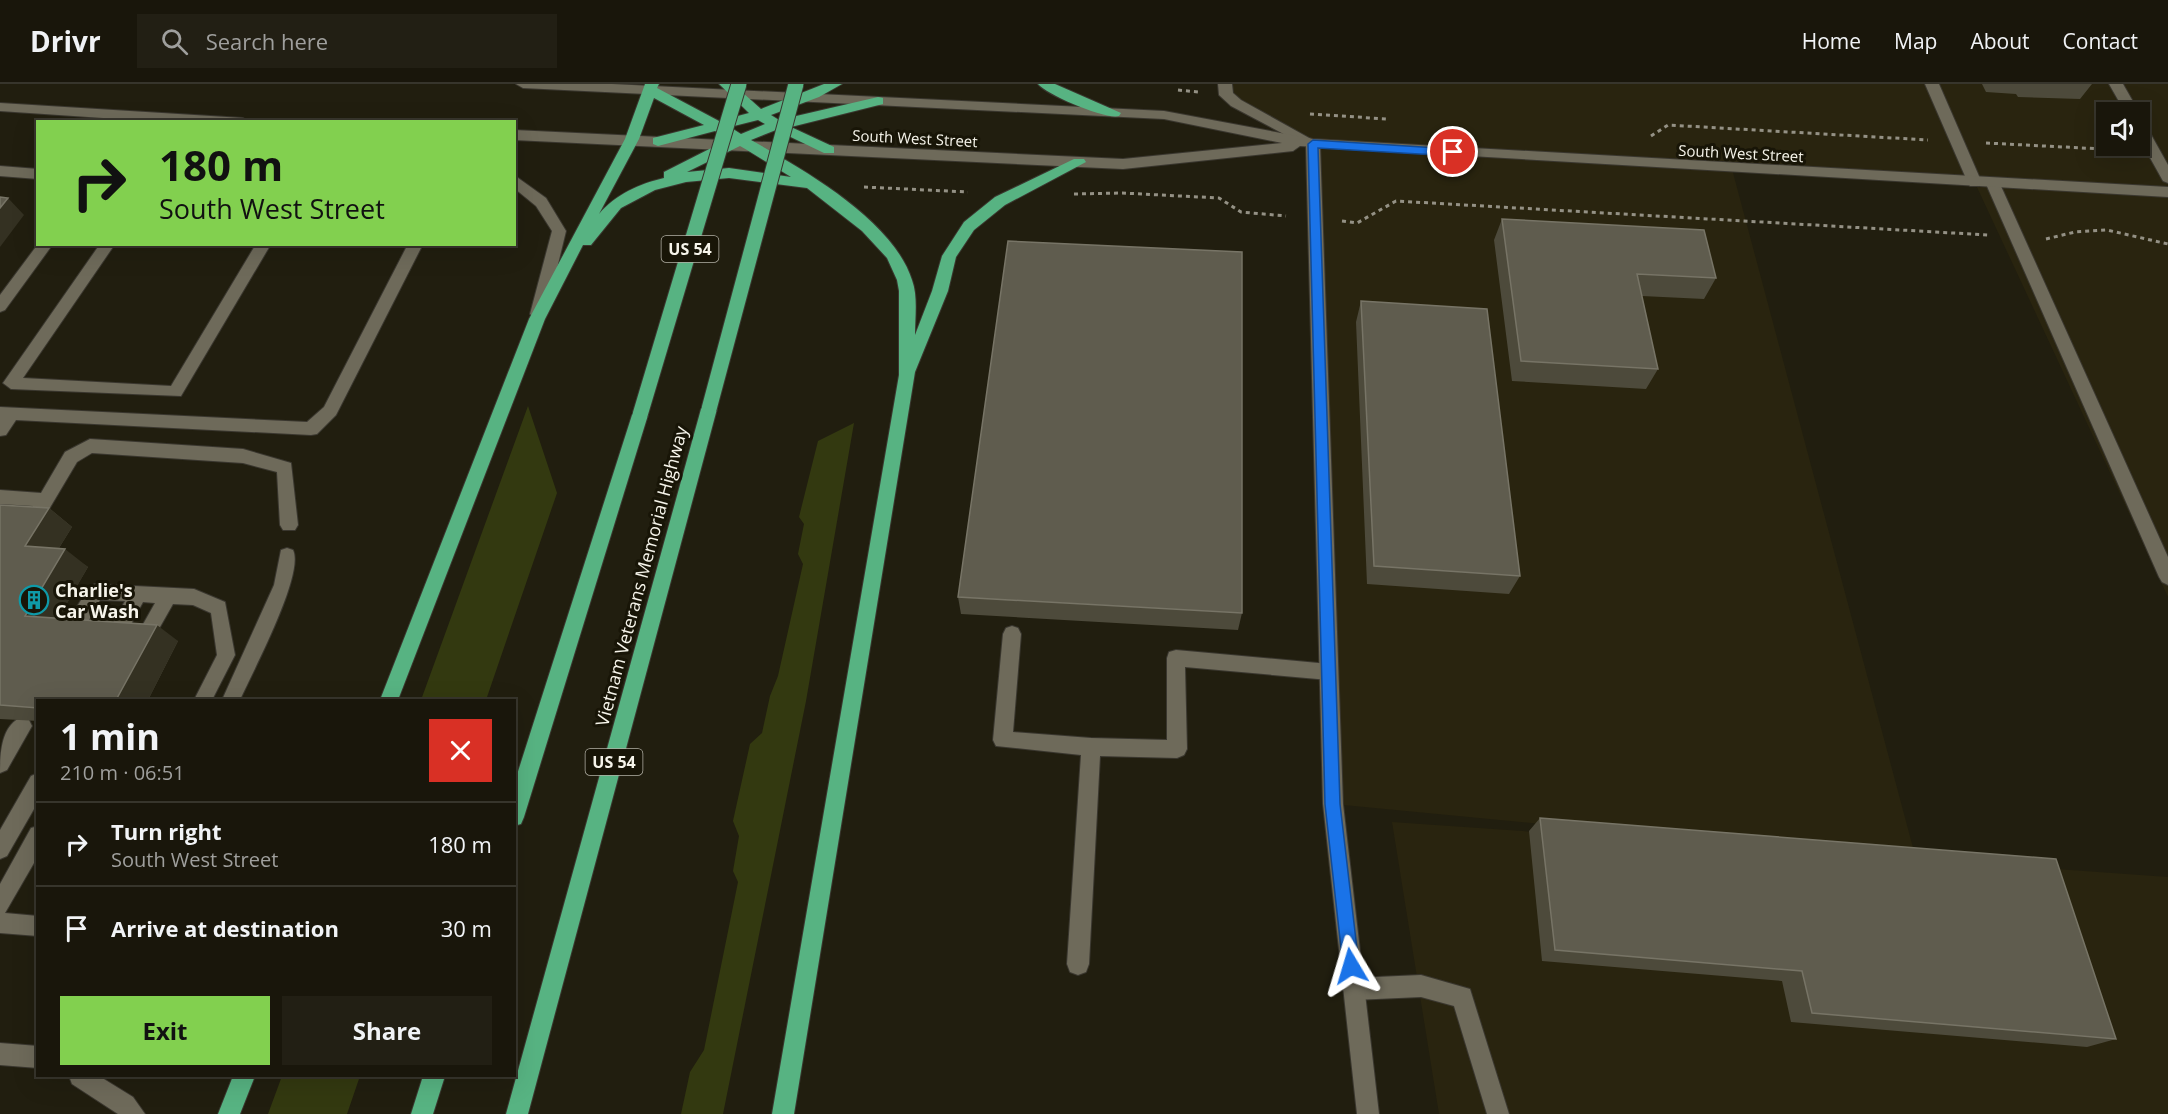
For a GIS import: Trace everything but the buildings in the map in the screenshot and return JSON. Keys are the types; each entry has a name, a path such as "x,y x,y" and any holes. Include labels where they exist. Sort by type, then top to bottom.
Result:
{"highway":[{"name":"Vietnam Veterans Memorial Highway","path":"517,1114 710,410 796,84"},
{"path":"658,141 759,116 806,100 836,84"},
{"path":"1045,84 1063,94 1114,113"},
{"path":"389,699 537,318 632,139 651,87 718,126 739,143 851,211 868,227 893,257 904,279 907,375 783,1114"},
{"path":"733,88 759,116 829,150"},
{"name":"US 54","path":"516,811 640,415 733,88"},
{"path":"562,270 616,204 776,125 878,101"},
{"path":"907,375 940,291 949,256 969,226 1000,201 1079,162"},
{"path":"650,186 686,177 729,172 809,184"},
{"path":"522,1114 558,966"},
{"path":"229,1114 244,1077"},
{"path":"422,1114 434,1077"}],"main road":[{"name":"South West Street","path":"523,84 733,88 806,100 878,101 1164,115 1313,144 1975,183 2168,192"},
{"path":"1932,84 1975,183"},
{"path":"2116,84 2126,102"},
{"path":"1226,90 1313,144 1333,804 1368,1114"},
{"path":"0,107 192,120"},
{"name":"South West Street","path":"516,135 739,143 829,150 1123,164 1313,144"},
{"path":"2150,145 2168,178"},
{"path":"0,171 36,174"},
{"path":"516,182 541,202 559,231 537,318"},
{"path":"1994,184 2168,577"},
{"path":"0,306 45,246"},
{"path":"5,382 107,246"},
{"path":"5,382 175,392 263,246"},
{"path":"0,430 6,414 311,429 330,411 415,246"},
{"path":"36,516 71,457 90,446 243,456 285,468 289,525"},
{"path":"0,497 46,500"},
{"path":"231,699 283,585 287,555"},
{"path":"73,629 95,592 194,597 219,608 226,656 204,699"},
{"path":"118,631 138,594"},
{"path":"146,635 168,596"},
{"path":"1012,634 1004,740 1091,747 1177,749 1176,658 1329,672"},
{"path":"0,764 22,726"},
{"path":"1078,964 1091,747"},
{"path":"0,849 36,786"},
{"path":"0,905 36,839"},
{"path":"0,923 36,926"},
{"path":"1354,989 1421,986 1462,997 1498,1114"},
{"path":"0,1054 36,1057"},
{"path":"82,1077 125,1105 134,1114"}],"path":[{"path":"1176,90 1226,90"},
{"path":"1301,110 1310,114 1392,120"},
{"path":"1647,138 1668,125 2154,152"},
{"path":"860,187 970,192 991,208"},
{"path":"1071,194 1122,193 1219,198 1241,212 1357,223 1396,201 2045,239 2070,231 2124,232 2152,243 2168,244"}],"shaded area":[{"path":"1232,84 2168,84 2168,597 1975,183 1732,169 1916,859 2168,877 2168,1114 1439,1114 1392,822 1878,856 1333,804 1313,144 1236,103"}],"green space":[{"path":"528,406 557,493 486,699 421,699"},
{"path":"854,423 806,701 723,1114 681,1114 690,1072 704,1050 738,882 733,871 739,836 733,821 750,744 762,733 770,696 778,676 803,564 798,554 804,524 799,517 818,441"},
{"path":"282,1077 360,1077 347,1114 268,1114"}],"place":[{"name":"Charlie's Car Wash","path":"34,600"}],"route":[{"path":"1351,966 1333,804 1313,144 1453,152"}]}
